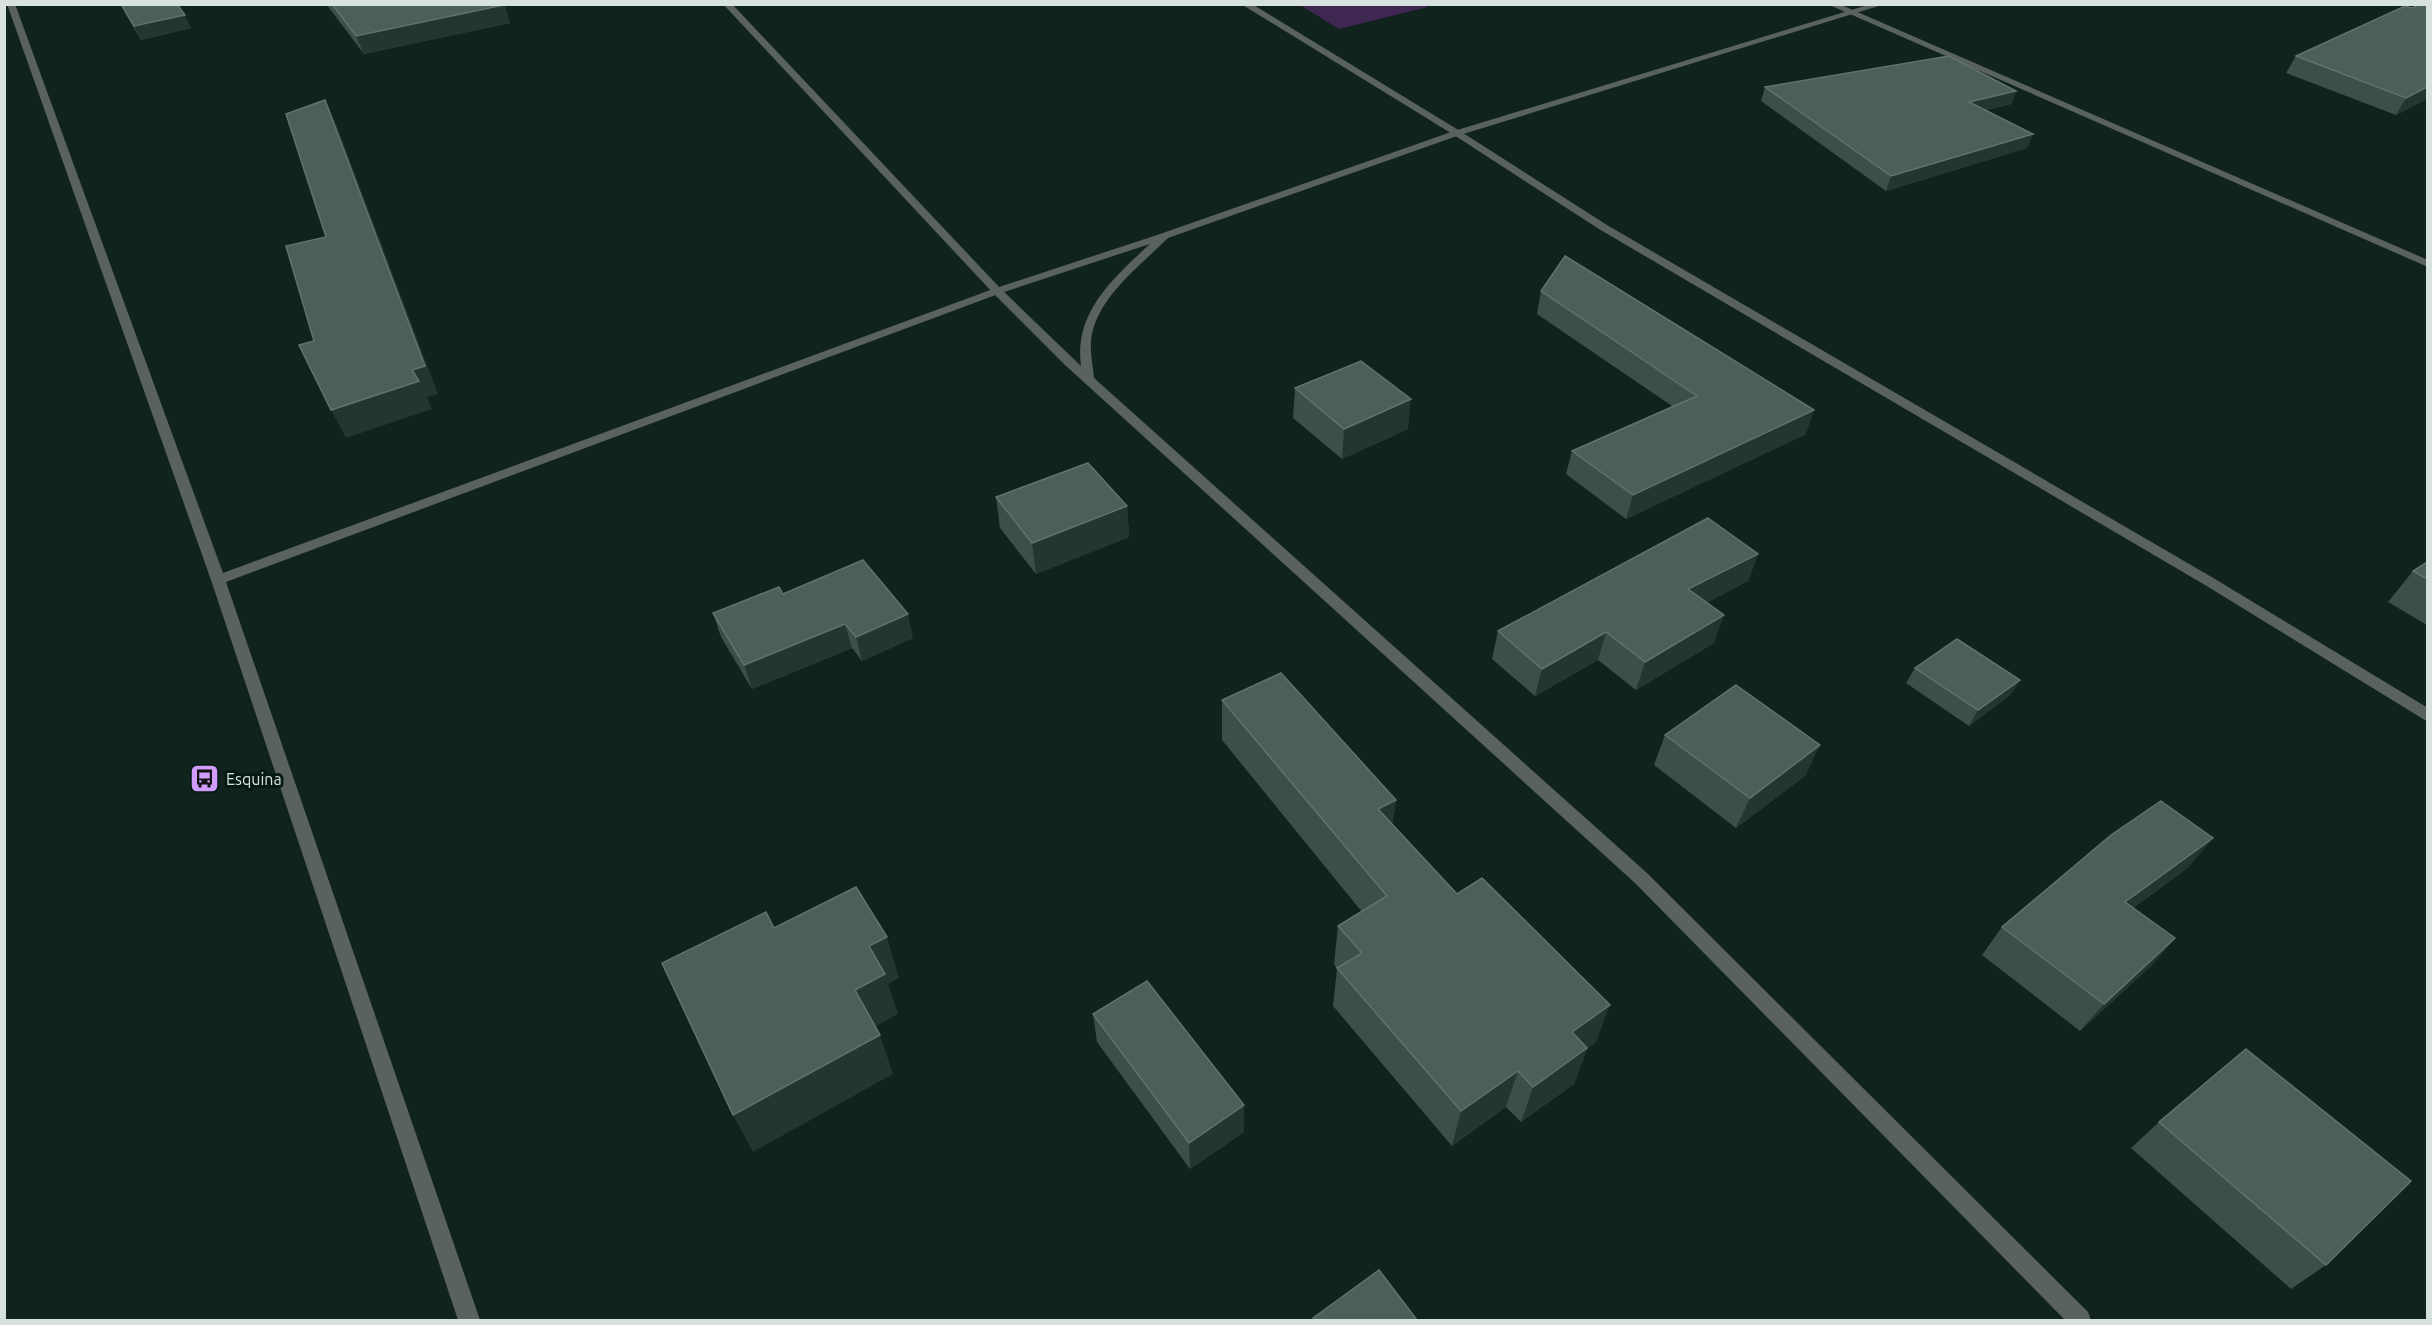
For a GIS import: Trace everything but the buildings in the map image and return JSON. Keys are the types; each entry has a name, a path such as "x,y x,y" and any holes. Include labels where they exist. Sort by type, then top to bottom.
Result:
{"street":[{"path":"11,4 218,580 469,1320"},
{"path":"727,4 997,291 1088,378 1641,878 2080,1320"},
{"path":"1245,4 1456,133 1603,227 2210,582 2427,716"},
{"path":"1831,4 2427,264"},
{"path":"218,580 997,291 1164,236 1456,133 1881,4"},
{"path":"1088,378 1085,339 1093,315 1115,286 1164,236"}],"shaded area":[{"path":"1300,5 1423,5 1428,7 1339,29"}],"place":[{"name":"Esquina","path":"205,779"}]}
